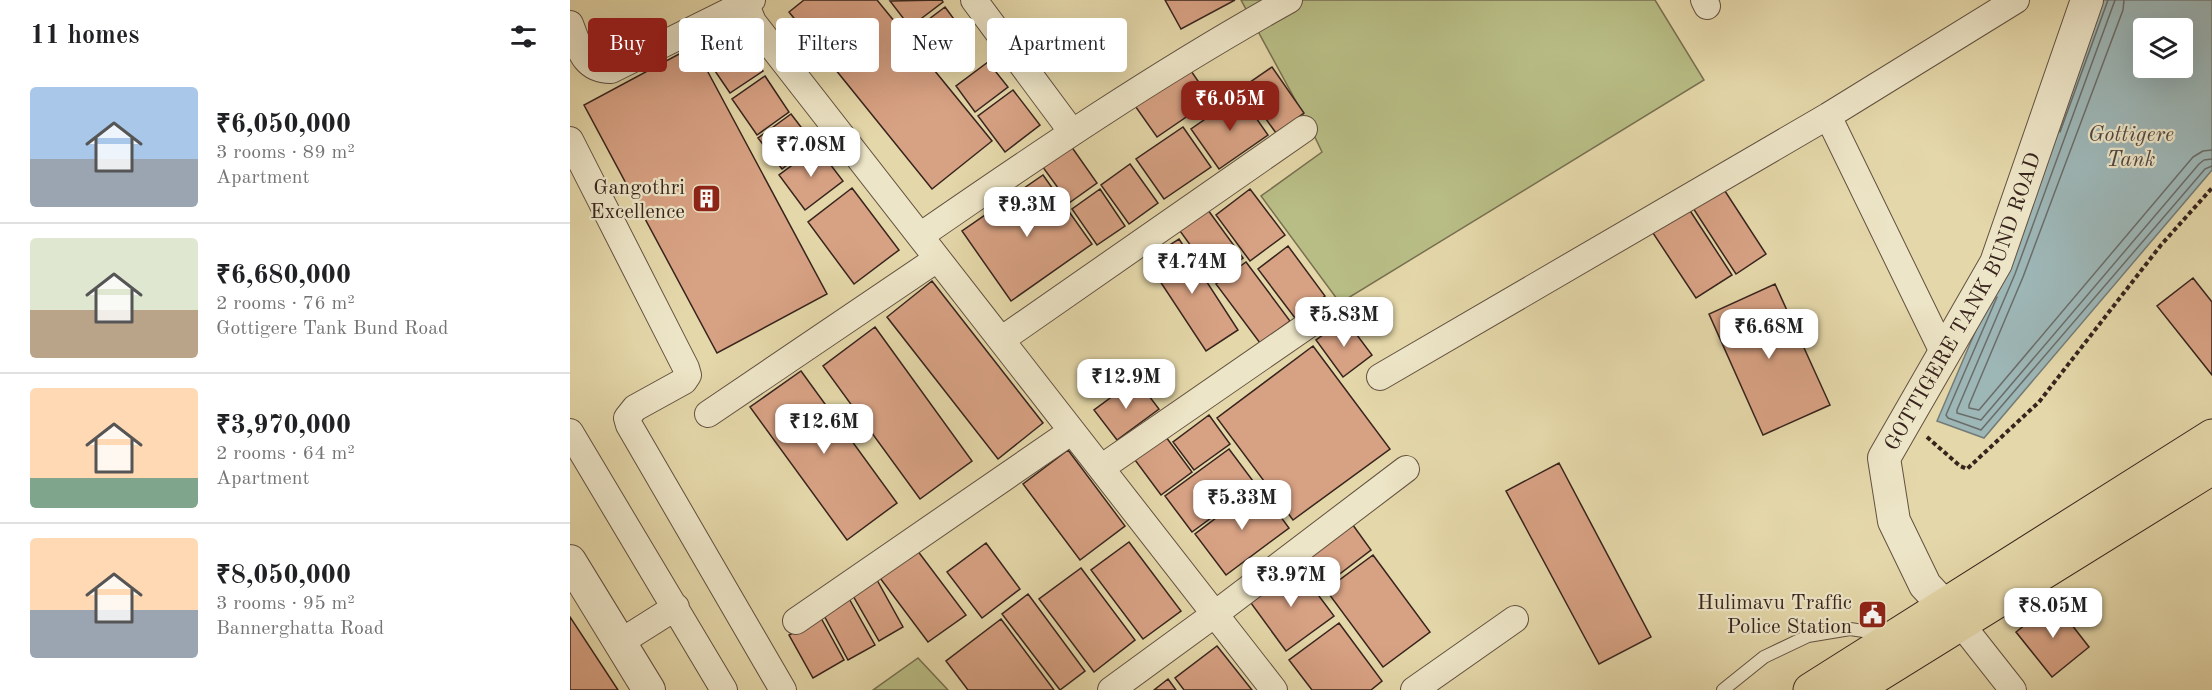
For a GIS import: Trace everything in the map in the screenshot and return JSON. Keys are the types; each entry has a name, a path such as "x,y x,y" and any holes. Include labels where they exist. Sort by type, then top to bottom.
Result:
{"main road":[{"path":"1854,690 1952,615 2212,436"},
{"path":"1810,690 1895,636 1952,615 2212,468"}],"street":[{"path":"974,0 1072,132"},
{"path":"920,236 1072,132 1215,41 1289,0"},
{"path":"1380,377 1828,116 2016,0"},
{"name":"GOTTIGERE TANK BUND ROAD","path":"1952,615 1925,585 1894,521 1884,458 1996,263 2087,0"},
{"path":"570,24 587,61 593,67 611,70 747,1 753,22 1274,690"},
{"path":"1828,116 1944,354"},
{"path":"1001,340 1304,129"},
{"path":"570,140 687,368 688,375 684,381 635,408 627,418 629,425 783,690"},
{"path":"708,414 937,259"},
{"path":"1101,468 1321,316"},
{"path":"796,621 1072,431"},
{"path":"570,432 724,690"},
{"path":"1111,690 1406,469"},
{"path":"570,561 649,690"},
{"path":"619,643 676,607"},
{"path":"1952,615 2013,690"},
{"path":"1414,690 1515,619"}],"lane":[{"path":"1723,690 1764,657 1808,636 1850,629 1895,636"}],"path":[{"path":"1906,418 1960,466 1967,469 2039,402 2162,245 2212,188"}],"green space":[{"path":"1241,0 1655,0 1704,80 1340,303 1261,196 1322,152"},
{"path":"918,658 948,690 873,690"}],"water":[{"name":"Gottigere Tank","path":"2103,0 2212,0 2212,170 1984,438 1937,421 2002,269"}],"building":[{"path":"804,0 877,0 892,18 891,72 936,72 992,141 932,189 837,72 879,72 879,18 794,18 789,12"},
{"path":"942,0 943,2 922,18 903,18 890,1"},
{"path":"1165,0 1235,0 1181,29"},
{"path":"945,7 953,18 930,18"},
{"name":"Gangothri Excellence","path":"679,54 679,72 708,72 827,294 717,353 584,105 646,72 667,72 667,60"},
{"path":"987,63 987,72 996,72 1008,87 975,112 956,86"},
{"path":"1187,65 1211,100 1157,137 1133,103"},
{"path":"1272,67 1304,113 1276,133 1243,87"},
{"path":"716,72 762,72 730,93"},
{"path":"765,76 789,112 757,135 732,99"},
{"path":"1013,90 1040,125 1005,152 978,116"},
{"path":"1240,95 1268,135 1219,169 1191,129"},
{"path":"791,114 814,144 782,169 758,138"},
{"path":"1183,127 1211,167 1164,199 1136,159"},
{"path":"1071,146 1097,183 1069,203 1042,166"},
{"path":"817,147 843,181 805,210 779,175"},
{"path":"1130,164 1158,203 1129,224 1101,185"},
{"path":"1043,175 1092,244 1011,301 962,231"},
{"path":"852,188 899,250 854,284 808,222"},
{"path":"1723,188 1766,254 1736,274 1693,208"},
{"path":"1100,189 1125,226 1097,245 1072,209"},
{"path":"1250,189 1285,235 1250,261 1216,215"},
{"path":"1687,206 1732,275 1696,298 1651,230"},
{"path":"1208,210 1243,258 1215,279 1180,231"},
{"path":"1179,239 1238,330 1206,351 1146,260"},
{"path":"1288,246 1325,296 1295,318 1258,269"},
{"path":"1246,262 1290,321 1260,343 1216,284"},
{"path":"2193,278 2212,302 2212,375 2157,306"},
{"path":"932,281 1043,423 998,459 887,317"},
{"path":"1775,284 1830,405 1763,435 1709,314"},
{"path":"1345,319 1372,355 1343,377 1316,340"},
{"path":"875,327 972,461 920,499 823,366"},
{"path":"1313,346 1390,449 1293,520 1217,418"},
{"path":"801,371 897,503 847,540 750,407"},
{"path":"1136,379 1159,409 1117,440 1094,410"},
{"path":"1209,415 1230,444 1194,470 1173,442"},
{"path":"1166,437 1192,472 1161,495 1135,460"},
{"path":"1229,449 1256,485 1192,532 1165,496"},
{"path":"1068,450 1125,526 1080,560 1023,484"},
{"path":"1559,463 1651,637 1599,664 1506,491"},
{"path":"1258,486 1289,528 1226,575 1195,534"},
{"path":"1350,521 1371,550 1320,589 1298,560"},
{"path":"1129,542 1181,611 1143,639 1091,570"},
{"path":"986,543 1020,589 982,618 947,572"},
{"path":"917,550 966,615 928,642 880,578"},
{"path":"1373,555 1430,632 1383,667 1326,590"},
{"path":"1295,564 1334,616 1286,651 1248,599"},
{"path":"1081,568 1135,640 1094,672 1039,599"},
{"path":"877,580 903,627 879,641 852,594"},
{"path":"1028,594 1085,671 1060,690 1002,614"},
{"path":"847,595 875,645 848,660 821,610"},
{"path":"2054,602 2089,647 2052,677 2016,632"},
{"path":"570,617 618,690 570,690"},
{"path":"821,618 844,660 813,678 789,635"},
{"path":"1001,619 1054,690 968,690 946,661"},
{"path":"1339,623 1382,681 1371,690 1312,690 1289,660"},
{"path":"1217,646 1252,690 1184,690 1175,678"},
{"path":"1168,679 1176,690 1154,690"}],"place":[{"name":"Gangothri Excellence","path":"706,199"},
{"name":"Hulimavu Traffic Police Station","path":"1873,614"}]}
